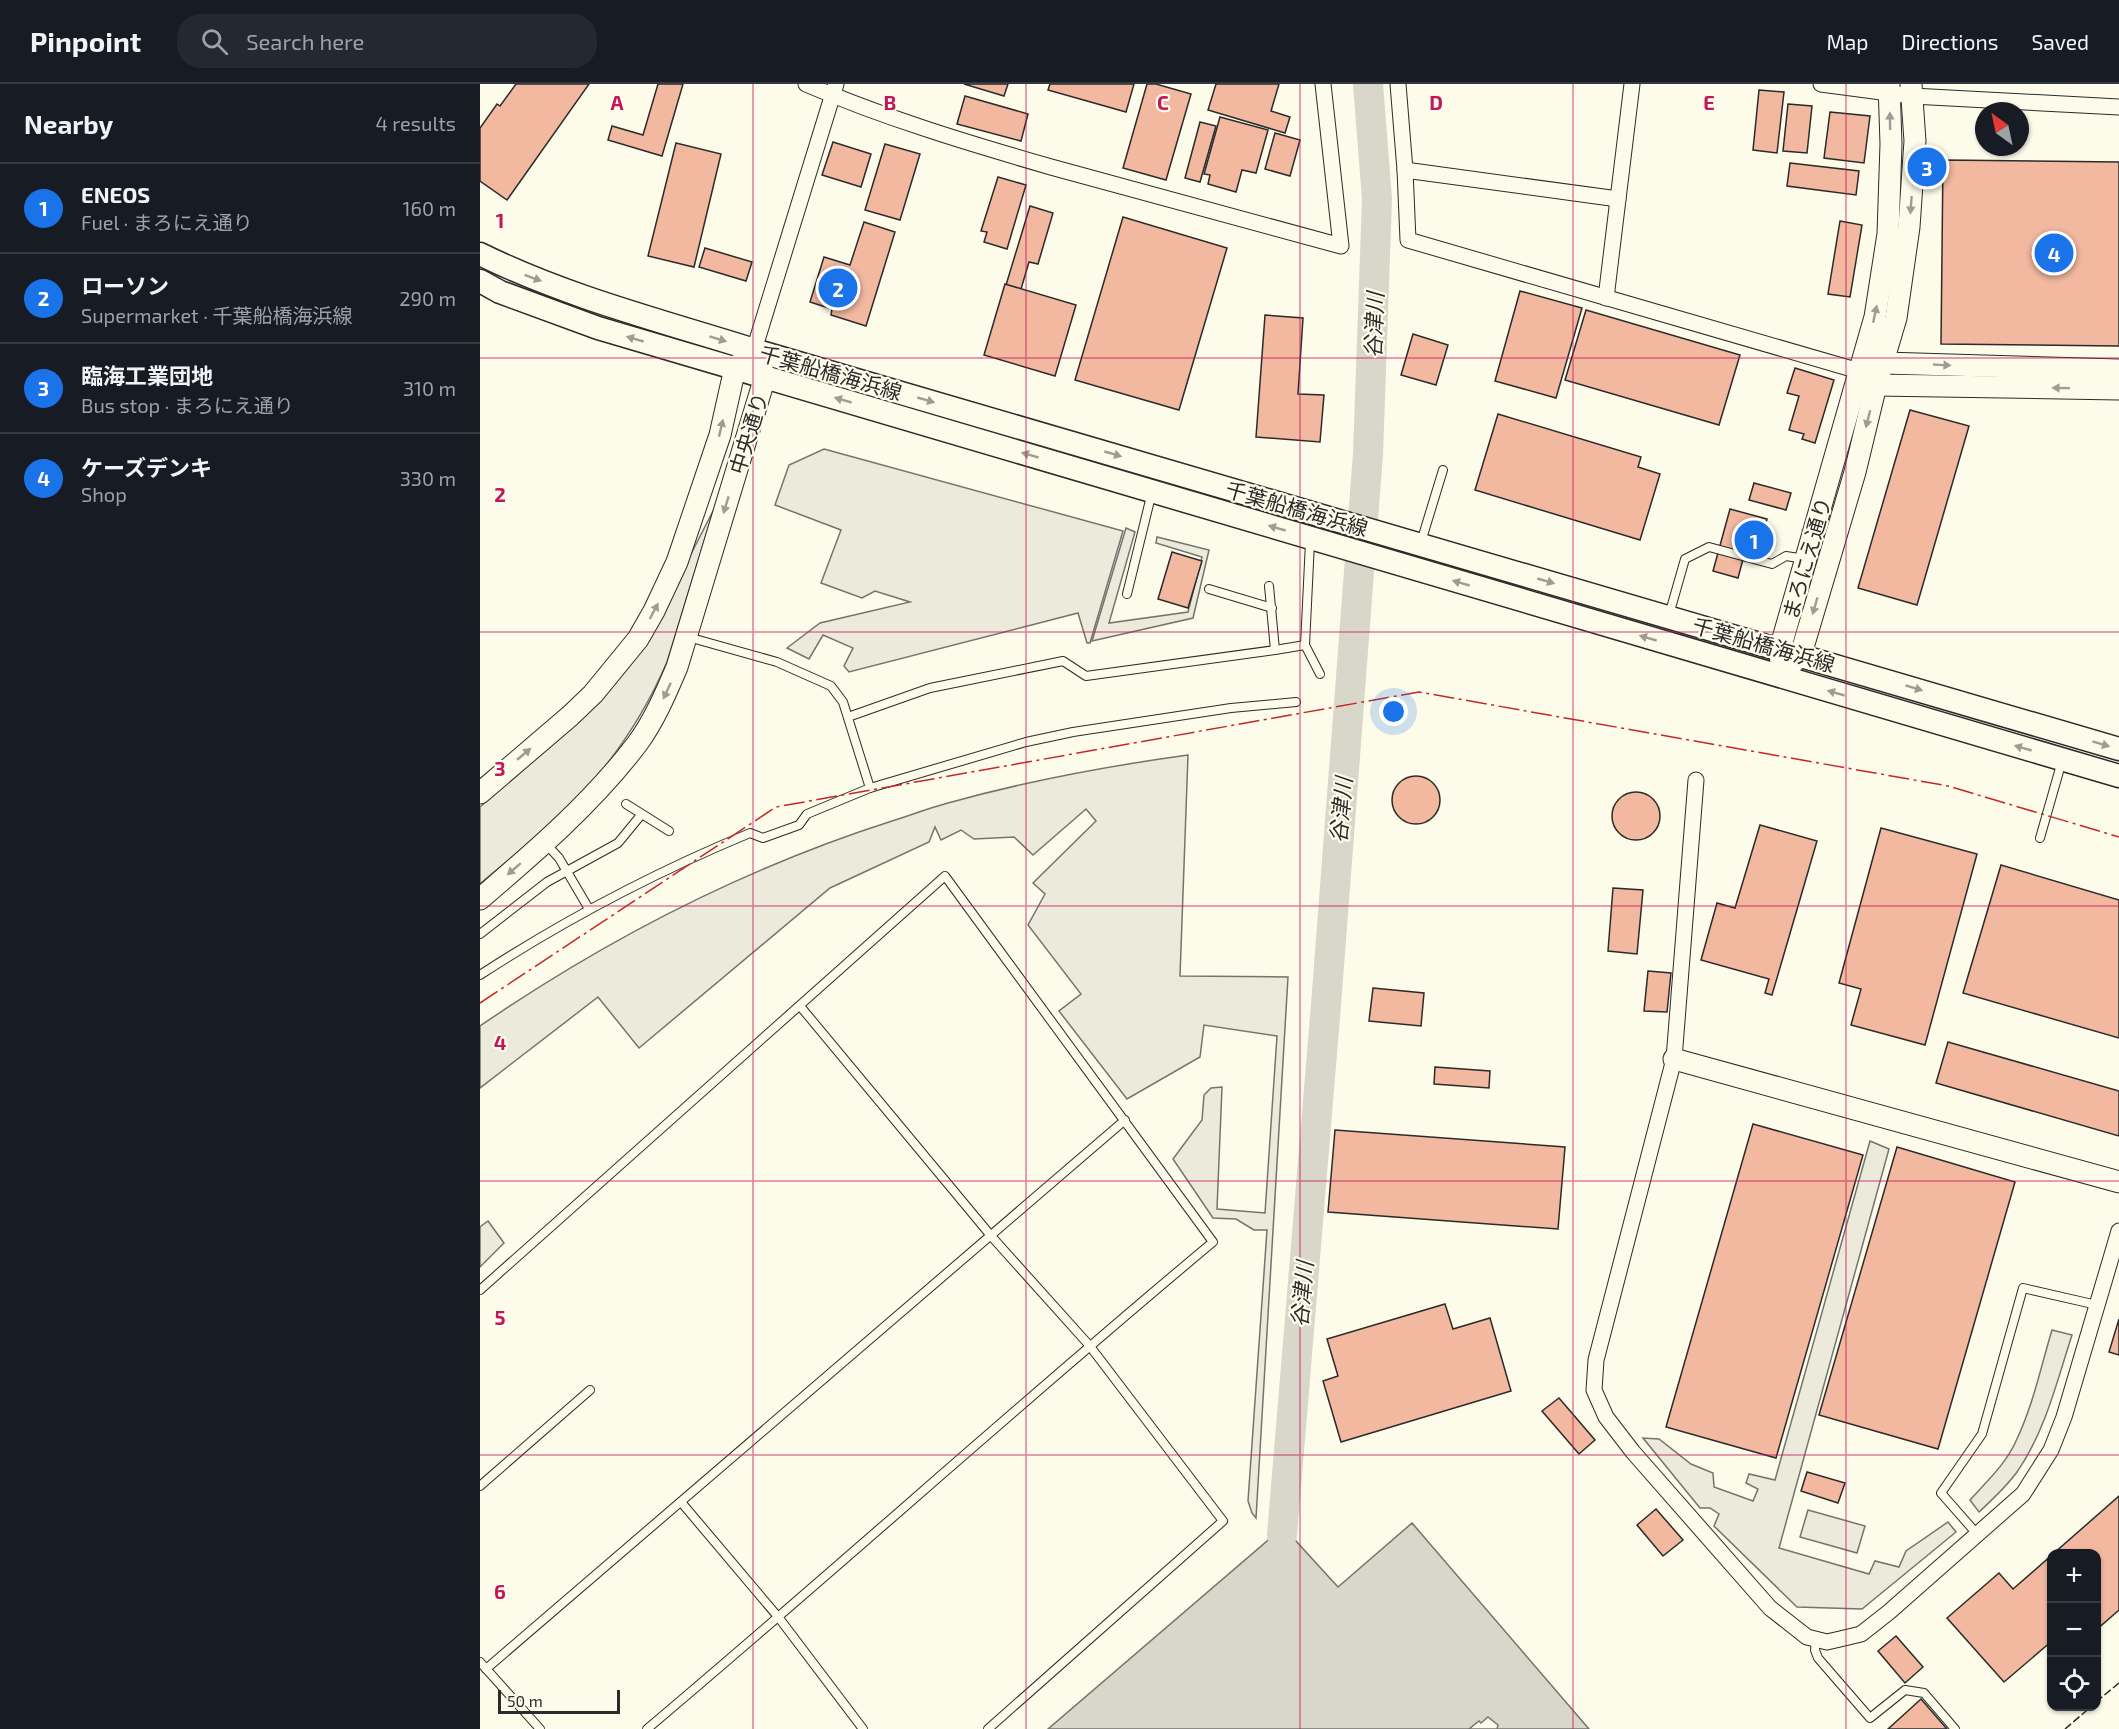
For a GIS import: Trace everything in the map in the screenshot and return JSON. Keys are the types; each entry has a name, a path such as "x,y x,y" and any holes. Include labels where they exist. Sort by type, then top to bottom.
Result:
{"main road":[{"name":"千葉船橋海浜線","path":"480,254 514,270 606,304 754,350 2119,749"},
{"name":"千葉船橋海浜線","path":"480,281 500,292 598,328 2119,776"}],"street":[{"path":"806,84 834,90 972,144 1163,199 1341,246 1323,84"},
{"path":"1398,84 1408,240 1859,371 1876,385 2119,389"},
{"path":"1606,298 1632,84"},
{"path":"1821,84 2119,107"},
{"name":"まろにえ通り","path":"1790,652 1806,560 1875,316 1888,234 1890,89"},
{"path":"754,350 834,90"},
{"name":"まろにえ通り","path":"1781,676 1855,472 1876,385 1896,318 1909,226 1915,141 1911,90"},
{"path":"1405,170 1618,199"},
{"name":"中央通り","path":"480,793 585,701 638,639 677,562 720,435 735,368 754,350 765,377 686,636 666,693 638,742 601,788 545,842 480,899"},
{"path":"1859,371 1884,363 2119,370"},
{"path":"1696,780 1674,1059 1596,1360 1594,1390 1606,1417 1633,1452 1770,1608 1807,1637 1816,1640 1827,1642 1860,1634 1889,1612 2023,1494 2051,1450 2064,1417 2119,1232"},
{"path":"1674,1059 2119,1182"}],"lane":[{"path":"1420,544 1443,470"},
{"path":"1128,594 1153,491"},
{"path":"1310,537 1305,645 1320,674"},
{"path":"1669,616 1685,559 1709,547 1772,564 1786,556 1806,560"},
{"path":"1269,586 1275,650"},
{"path":"1209,589 1272,608"},
{"path":"686,636 777,662 831,686 843,702 870,788"},
{"path":"848,717 930,688 1063,661 1086,676 1305,645"},
{"path":"480,974 589,909 692,857 750,833 763,838 799,825 807,814 870,788 1026,742 1073,732 1232,708 1296,702"},
{"path":"2040,838 2063,760"},
{"path":"626,804 669,831"},
{"path":"480,934 547,882 618,843 642,815"},
{"path":"545,842 559,858 589,909"},
{"path":"480,1290 945,876 1213,1242 1089,1345 779,1618 647,1729"},
{"path":"800,1006 992,1237 1089,1345 1223,1521 988,1729"},
{"path":"486,1669 992,1237 1125,1120"},
{"path":"1977,1534 1941,1493 1982,1434 2023,1288 2097,1305"},
{"path":"480,1486 590,1390"},
{"path":"681,1502 779,1618 863,1729"},
{"path":"1816,1640 1815,1650 1818,1658 1870,1718 1905,1690 1924,1693 1955,1729"},
{"path":"480,1662 540,1729"}],"shaded area":[{"path":"824,449 1123,531 1090,643 1087,643 1078,613 849,672 844,666 853,648 823,635 809,659 787,648 820,623 910,602 875,591 862,598 821,583 841,530 775,505 789,465"},
{"path":"714,509 667,662 626,738 583,793 480,884 480,807 601,701 627,669 645,644"},
{"path":"1126,528 1135,532 1109,623 1188,612 1202,557 1156,543 1157,537 1209,550 1193,618 1092,641"},
{"path":"1188,755 1180,976 1288,977 1256,1518 1248,1501 1267,1230 1254,1230 1236,1219 1213,1218 1173,1159 1202,1120 1204,1095 1211,1088 1222,1087 1217,1209 1265,1213 1277,1036 1204,1025 1200,1057 1127,1099 1059,1011 1081,994 1028,925 1045,894 1033,883 1096,821 1086,809 1033,855 1014,837 974,839 961,830 941,840 935,827 929,842 830,888 639,1048 598,997 480,1088 480,1026 577,964 678,908 783,861 941,805 1068,775"},
{"path":"1870,1141 1889,1149 1779,1548 1869,1574 1875,1561 1899,1567 1906,1551 1948,1522 1956,1532 1862,1609 1797,1607 1714,1526 1719,1514 1710,1508 1700,1508 1643,1438 1659,1439 1691,1464 1713,1473 1714,1487 1753,1501 1758,1489 1746,1483 1749,1474 1775,1480"},
{"path":"488,1221 504,1243 480,1267 480,1227"},
{"path":"2052,1330 2072,1335 2043,1423 2027,1457 2017,1472 1979,1512 1970,1500 2001,1465 2016,1441 2032,1400"},
{"path":"1808,1510 1865,1526 1857,1553 1800,1537"},
{"path":"1412,1523 1589,1729 1048,1729 1274,1535 1295,1540 1338,1587"}],"pier":[{"path":"1488,1717 1498,1725 1497,1729 1469,1729 1479,1721 1481,1723"}],"building":[{"path":"516,84 589,84 507,200 480,181 480,128 497,104 500,106"},
{"path":"658,84 683,84 662,156 608,140 612,126 643,135"},
{"path":"964,84 1008,84 1004,96"},
{"path":"1050,84 1134,84 1126,112 1048,90"},
{"path":"1147,84 1156,84 1191,94 1166,180 1123,168"},
{"path":"1216,84 1279,84 1271,111 1290,117 1285,133 1208,110"},
{"path":"1759,90 1784,92 1777,153 1753,150"},
{"path":"965,96 1028,114 1021,141 957,124"},
{"path":"1788,104 1812,106 1807,153 1783,151"},
{"path":"1830,112 1870,116 1864,163 1824,158"},
{"path":"1220,117 1268,130 1256,173 1242,170 1236,192 1208,184 1210,175 1204,174"},
{"path":"1200,122 1216,126 1200,182 1185,178"},
{"path":"1275,133 1300,140 1290,176 1265,169"},
{"path":"833,142 871,154 861,187 822,175"},
{"path":"676,143 721,154 694,267 648,256"},
{"path":"885,144 920,154 900,220 865,210"},
{"path":"1943,160 2119,162 2119,346 1941,344"},
{"path":"1790,163 1859,171 1856,195 1787,186"},
{"path":"998,177 1026,185 1007,249 984,242 987,232 981,231"},
{"path":"1030,206 1053,213 1038,264 1029,262 1021,289 1006,285"},
{"path":"1123,217 1227,248 1179,410 1075,380"},
{"path":"1840,221 1862,225 1850,297 1828,294"},
{"path":"864,222 895,232 866,326 831,315 832,309 810,302 824,257 850,265"},
{"path":"705,248 752,262 746,281 699,267"},
{"path":"1005,284 1076,305 1055,376 984,355"},
{"path":"1520,291 1582,308 1556,398 1495,381"},
{"path":"1586,310 1740,355 1719,425 1565,380"},
{"path":"1265,315 1303,318 1298,394 1324,395 1320,442 1256,437"},
{"path":"1413,334 1448,345 1436,385 1401,375"},
{"path":"1795,368 1834,380 1815,443 1802,439 1804,434 1789,430 1799,396 1787,393"},
{"path":"1910,410 1969,426 1917,605 1858,588"},
{"path":"1498,414 1641,457 1638,467 1660,474 1640,540 1475,490"},
{"path":"1754,483 1791,493 1786,510 1749,500"},
{"path":"1730,509 1767,519 1758,552 1746,548 1738,578 1713,571"},
{"path":"1172,552 1202,561 1188,608 1158,599"},
{"path":"1416,776 1433,783 1440,800 1433,817 1416,824 1399,817 1392,800 1399,783"},
{"path":"1636,792 1653,799 1660,816 1653,833 1636,840 1619,833 1612,816 1619,799"},
{"path":"1760,825 1817,841 1772,995 1765,993 1769,979 1701,960 1717,903 1735,908"},
{"path":"1881,828 1977,854 1925,1045 1851,1025 1861,989 1839,983"},
{"path":"2001,865 2119,900 2119,1038 1963,993"},
{"path":"1613,888 1643,890 1637,954 1608,951"},
{"path":"1648,971 1671,973 1667,1012 1644,1011"},
{"path":"1373,988 1424,993 1421,1026 1369,1021"},
{"path":"1948,1042 2119,1091 2119,1136 1936,1083"},
{"path":"1435,1067 1490,1071 1489,1088 1434,1084"},
{"path":"1753,1124 1863,1155 1776,1458 1666,1427"},
{"path":"1335,1130 1565,1147 1558,1229 1328,1212"},
{"path":"1897,1147 2015,1182 1938,1449 1819,1415"},
{"path":"1445,1304 1453,1329 1490,1318 1511,1391 1341,1442 1323,1381 1338,1376 1327,1339"},
{"path":"2119,1319 2119,1355 2109,1352"},
{"path":"1559,1398 1595,1440 1579,1454 1542,1411"},
{"path":"1807,1472 1845,1483 1838,1503 1801,1491"},
{"path":"2119,1496 2119,1610 2101,1626 2101,1549 2059,1549"},
{"path":"1656,1509 1683,1540 1663,1556 1637,1525"},
{"path":"2047,1559 2047,1645 2004,1682 1947,1618 1999,1573 2013,1589"},
{"path":"1896,1636 1923,1667 1905,1683 1878,1651"},
{"path":"1921,1699 1947,1729 1888,1729"}],"waterway":[{"name":"谷津川","path":"1282,1535 1326,1005 1368,454 1377,199 1368,84"}],"fence":[{"path":"2101,1698 2119,1683"},
{"path":"2065,1729 2086,1711"}],"power":[{"path":"480,1003 776,807 1419,692 1948,786 2119,837"}],"place":[{"name":"臨海工業団地","path":"1927,167"},
{"name":"ケーズデンキ","path":"2054,253"},
{"name":"ローソン","path":"838,288"},
{"name":"ENEOS","path":"1754,540"}]}
